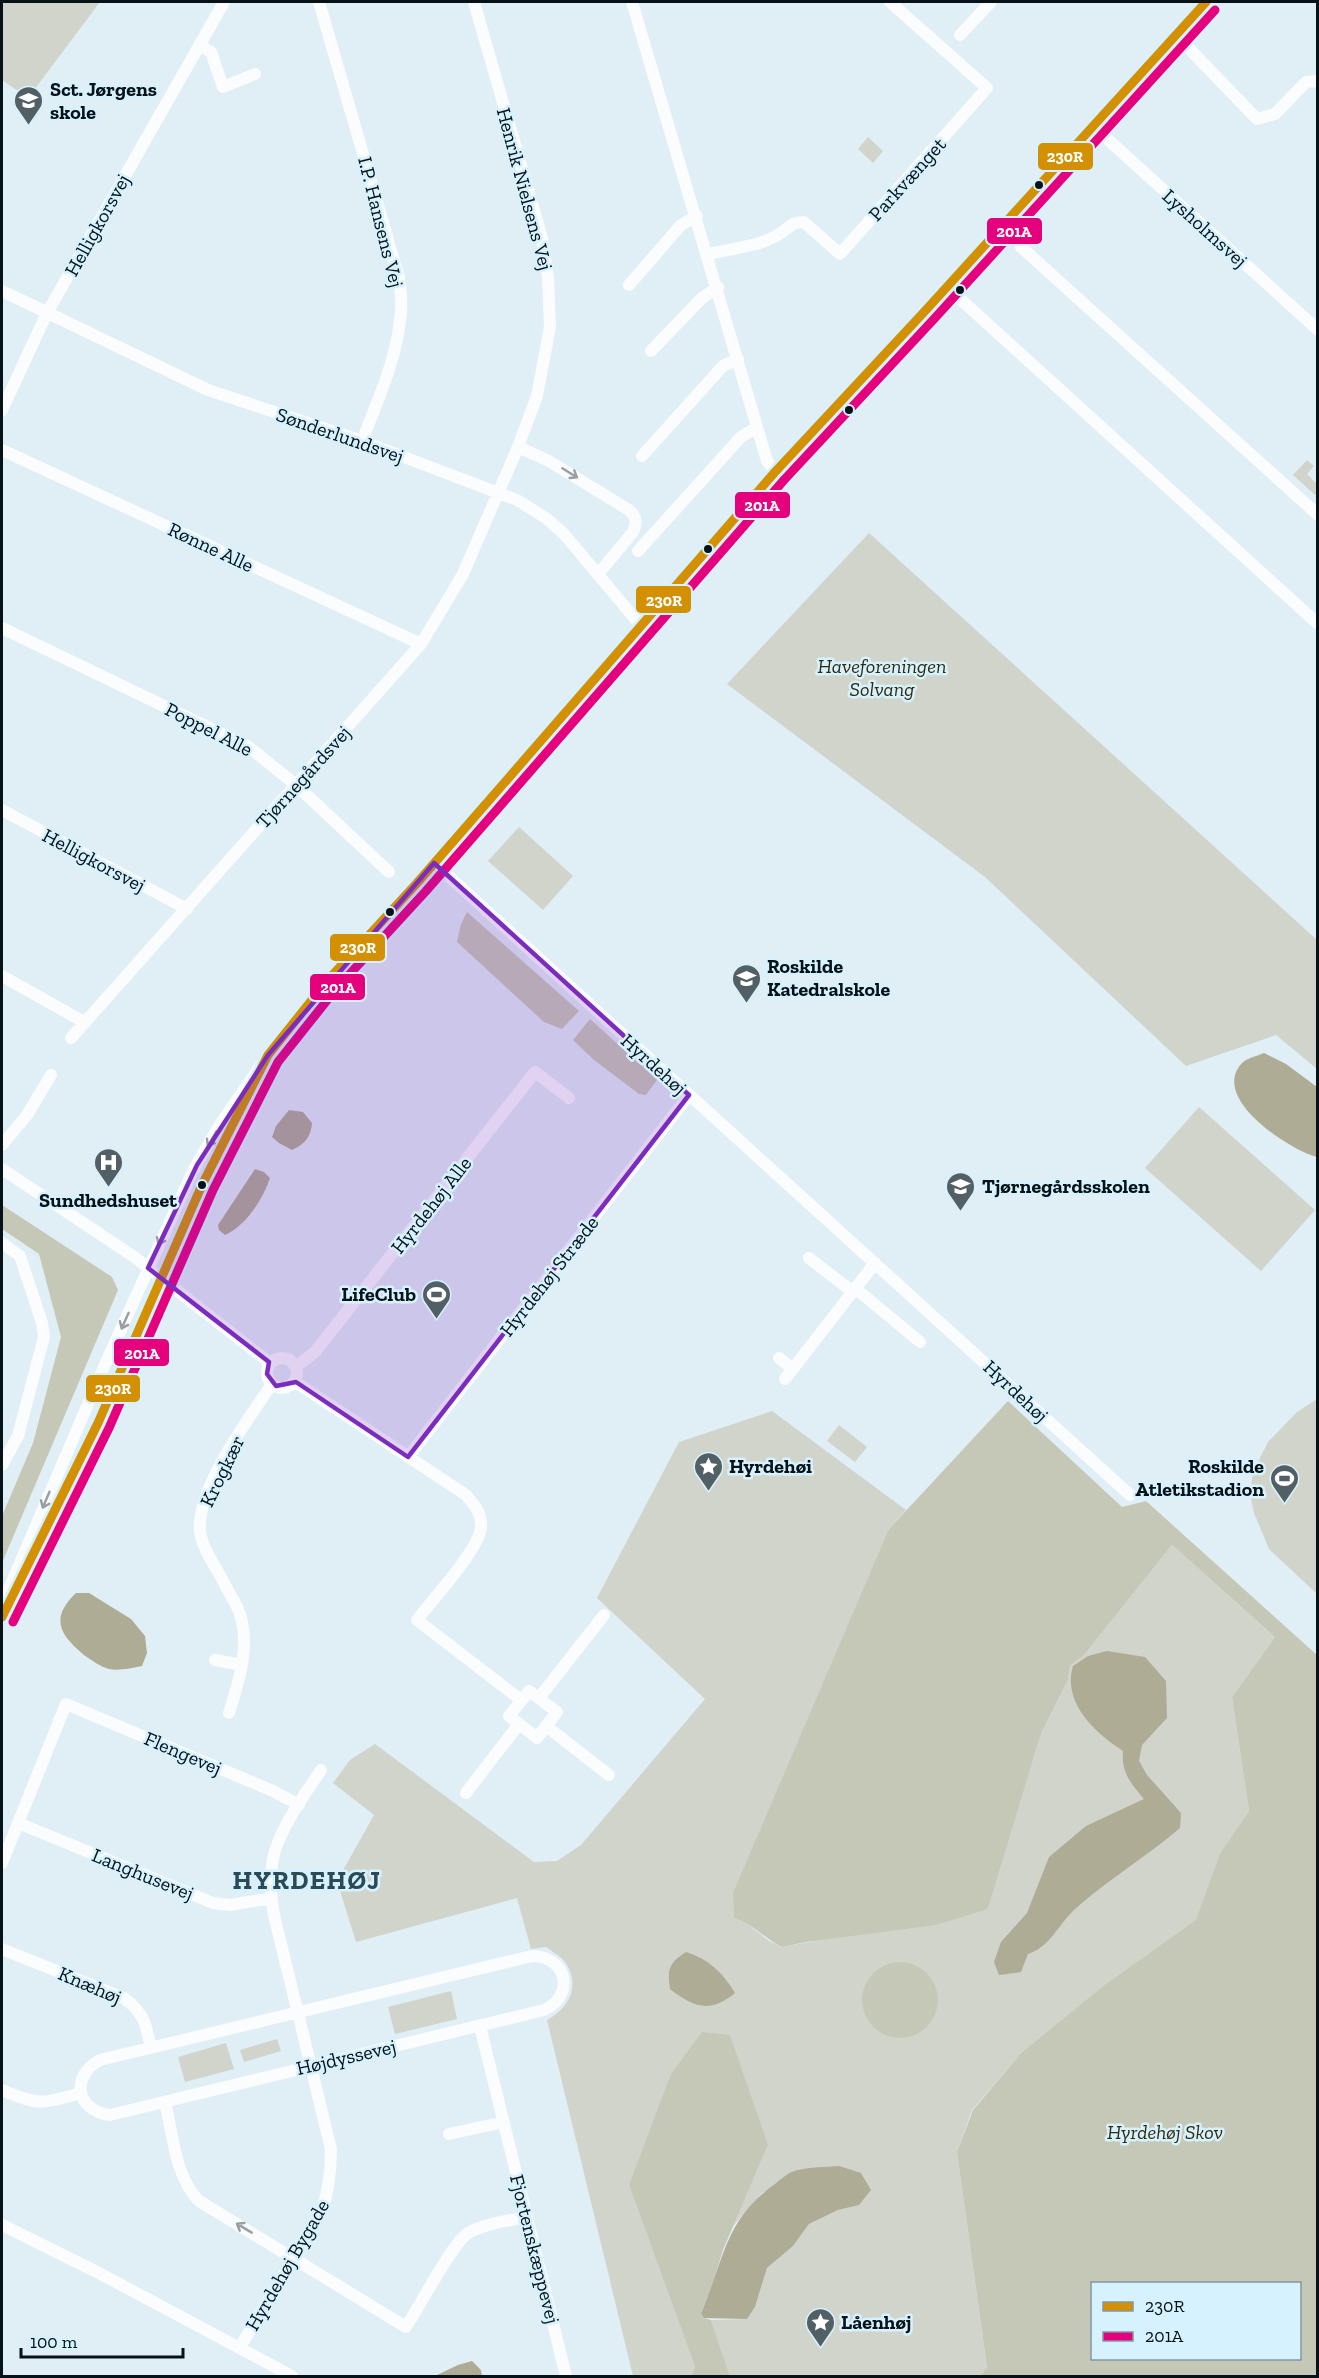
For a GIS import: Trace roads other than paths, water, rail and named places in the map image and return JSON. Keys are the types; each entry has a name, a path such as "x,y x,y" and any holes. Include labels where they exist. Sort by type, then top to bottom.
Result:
{"street":[{"name":"Helligkorsvej","path":"2,410 47,313 224,2"},
{"name":"I.P. Hansens Vej","path":"319,2 367,162 400,288 402,309 398,341 362,441"},
{"name":"Henrik Nielsens Vej","path":"474,2 542,238 548,279 550,327 537,396 500,492"},
{"path":"632,2 718,287 767,461 775,472"},
{"name":"Parkvænget","path":"708,254 761,243 776,237 794,222 804,222 840,254 987,88 890,2"},
{"path":"960,34 991,2"},
{"path":"2,1605 148,1268 196,1165 219,1126 268,1055 327,981 642,627 775,472 1206,2"},
{"path":"1176,35 1257,119 1275,114 1306,82 1317,81"},
{"path":"200,45 211,52 223,87 255,74"},
{"name":"Lysholmsvej","path":"1093,126 1317,330"},
{"path":"629,285 681,225 697,216"},
{"path":"1021,246 1317,515"},
{"path":"651,351 702,298 718,287"},
{"path":"947,287 1315,616"},
{"name":"Sønderlundsvej","path":"2,291 208,390 362,441 517,500 546,518 564,534 642,627"},
{"path":"642,456 723,366 738,359"},
{"path":"638,551 741,437 757,427"},
{"path":"518,447 566,470 635,516 636,524 633,532 599,573"},
{"name":"Rønne Alle","path":"2,450 421,645"},
{"name":"Tjørnegårdsvej","path":"71,1038 421,645 463,574 500,492"},
{"name":"Poppel Alle","path":"2,628 249,747 296,784 388,872"},
{"name":"Helligkorsvej","path":"2,810 187,909"},
{"name":"Hyrdehøj","path":"434,863 1130,1495"},
{"path":"2,976 84,1022"},
{"path":"2,1617 98,1423 202,1185 268,1055"},
{"name":"Hyrdehøj Alle","path":"296,1367 321,1343 535,1072 569,1098"},
{"path":"2,1145 27,1115 51,1075"},
{"name":"Hyrdehøj Stræde","path":"408,1457 689,1095"},
{"path":"2,1169 148,1268 270,1363"},
{"path":"2,1243 20,1256 42,1323 44,1337 18,1437 2,1465"},
{"path":"809,1258 920,1342"},
{"path":"779,1358 789,1374 875,1263"},
{"path":"279,1358 284,1358 296,1367 294,1381 291,1385 281,1388 272,1384 267,1374 270,1363 279,1358"},
{"path":"294,1381 466,1495 477,1507 481,1518 481,1529 475,1546 417,1620 521,1701"},
{"name":"Krogkær","path":"229,1713 242,1665 244,1644 239,1611 206,1548 200,1532 201,1518 211,1487 234,1442 272,1384"},
{"path":"539,1698 604,1615"},
{"path":"215,1660 242,1665"},
{"path":"529,1691 556,1712 537,1738 509,1716 521,1701 529,1691"},
{"name":"Flengevej","path":"18,1823 66,1704 273,1791 299,1805"},
{"path":"466,1793 519,1724"},
{"path":"546,1726 609,1774"},
{"name":"Hyrdehøj Bygade","path":"240,2348 321,2213 332,2173 331,2149 272,1898 270,1881 273,1858 282,1835 321,1770"},
{"path":"2,1863 18,1823"},
{"name":"Langhusevej","path":"18,1823 213,1903 230,1905 272,1898"},
{"name":"Knæhøj","path":"2,1949 124,1998 137,2008 145,2022 151,2048"},
{"name":"Højdyssevej","path":"532,1956 541,1956 557,1965 562,1973 563,1991 553,2006 480,2026 110,2115 91,2110 84,2102 80,2083 84,2073 100,2060 298,2012 532,1956"},
{"name":"Fjortenskæppevej","path":"480,2026 566,2376"},
{"path":"2,2090 28,2102 47,2102 81,2093"},
{"path":"165,2102 182,2177 189,2192 199,2201 406,2327 455,2247 465,2235 479,2228 527,2217"},
{"path":"449,2134 504,2122"},
{"path":"2,2225 97,2272 292,2376"}],"place":[{"name":"Sct. Jørgens skole","path":"29,126"},
{"name":"Roskilde Katedralskole","path":"746,1004"},
{"name":"Sundhedshuset","path":"108,1188"},
{"name":"Tjørnegårdsskolen","path":"961,1212"},
{"name":"LifeClub","path":"437,1320"},
{"name":"Hyrdehøi","path":"708,1492"},
{"name":"Roskilde Atletikstadion","path":"1285,1504"},
{"name":"Låenhøj","path":"820,2348"}],"district":[{"name":"HYRDEHØJ","path":"307,1880"}],"park label":[{"name":"Haveforeningen Solvang","path":"882,678"},
{"name":"Hyrdehøj Skov","path":"1165,2132"}]}
